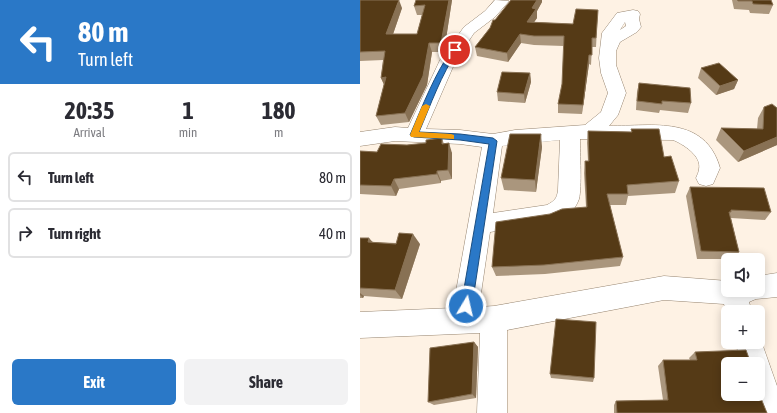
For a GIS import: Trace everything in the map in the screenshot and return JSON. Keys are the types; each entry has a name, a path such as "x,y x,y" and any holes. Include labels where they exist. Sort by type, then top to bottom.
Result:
{"street":[{"path":"414,135 448,60 469,30 490,14 502,1"},
{"path":"591,131 610,115 617,93 608,69 609,47"},
{"path":"360,138 395,134 460,137 493,141 515,137 591,131 675,133 691,139 707,157 710,168 706,178"},
{"path":"480,224 552,214 562,207 568,199 569,190 570,132"},
{"path":"464,320 493,141"},
{"path":"765,287 777,285"},
{"path":"360,325 494,318 664,288 740,298"},
{"path":"492,413 494,318"},
{"path":"765,394 771,413"}],"building":[{"path":"360,0 399,0 386,34 417,34 425,5 414,6 416,0 449,0 441,43 429,43 423,76 405,113 376,116 386,77 381,78 385,51 360,52"},
{"path":"511,0 537,0 532,8 536,9 527,22 573,24 576,9 598,10 596,38 592,38 592,55 589,55 583,105 558,104 562,84 564,36 534,36 520,34 507,53 475,47 490,28 493,20 495,20"},
{"path":"737,0 771,0 773,5 753,4 752,1"},
{"path":"719,63 738,80 720,86 701,68"},
{"path":"502,72 530,73 524,94 497,92"},
{"path":"639,83 690,88 691,103 662,101 662,104 637,101"},
{"path":"772,104 777,108 777,137 744,151 721,128 763,129 764,107"},
{"path":"631,129 659,129 664,157 671,156 679,181 627,185 628,194 607,194 623,257 544,265 492,267 496,222 550,214 562,209 587,207 585,161 589,161 588,131 632,132"},
{"path":"510,134 541,134 535,180 501,178"},
{"path":"442,138 442,144 449,143 448,170 437,171 437,174 394,179 391,186 360,185 360,151 377,152 381,144 407,145 426,143 426,140"},
{"path":"690,187 764,188 771,212 731,210 731,212 729,212 739,252 701,251"},
{"path":"399,233 413,234 395,290 360,288 360,238 369,238 368,242 396,244"},
{"path":"556,319 596,322 594,378 550,374"},
{"path":"474,342 472,394 428,402 430,348"},
{"path":"746,350 748,357 721,357 721,401 762,401 767,413 617,413 616,401 668,400 663,360 697,360 695,352"}],"slow traffic":[{"path":"426,106 414,135 451,137"}],"route":[{"path":"455,50 448,60 433,90 414,135 460,137 493,141 466,306"}]}
